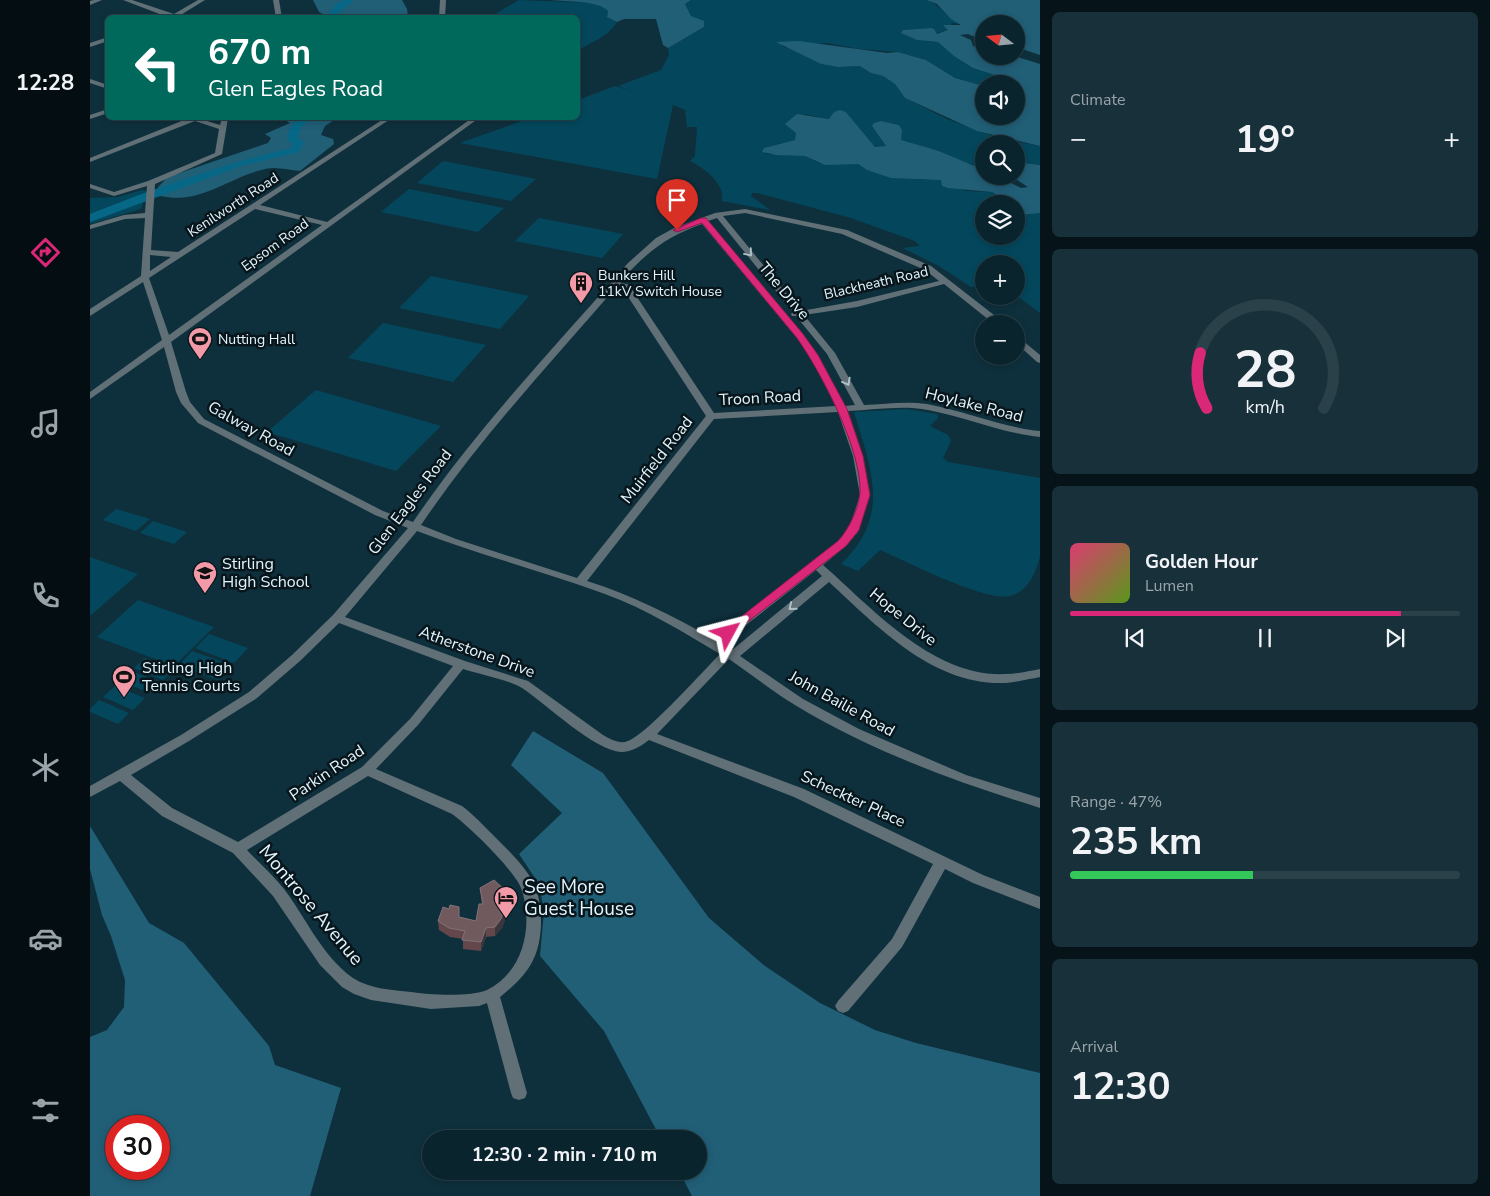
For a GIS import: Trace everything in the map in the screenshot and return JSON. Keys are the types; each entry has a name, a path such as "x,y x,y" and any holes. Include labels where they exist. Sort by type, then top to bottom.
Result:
{"street":[{"path":"90,3 99,0"},
{"path":"126,0 170,15"},
{"path":"179,15 202,0"},
{"path":"276,0 278,15"},
{"path":"442,0 442,15"},
{"path":"90,40 97,42"},
{"path":"90,44 105,40"},
{"path":"90,81 105,85"},
{"path":"90,117 105,112"},
{"path":"90,160 188,120"},
{"path":"199,120 223,128"},
{"path":"90,186 114,194 150,191 168,174 216,156 225,120"},
{"name":"Kenilworth Road","path":"90,313 386,120"},
{"name":"Epsom Road","path":"90,396 473,120"},
{"name":"Galway Road","path":"150,191 145,278 186,403 201,421 379,513 414,528"},
{"path":"254,206 327,224"},
{"name":"Glen Eagles Road","path":"90,792 185,738 254,695 277,676 337,618 414,528 448,478 476,442 643,253 659,240 703,220 745,210 844,232 928,268 989,315"},
{"path":"90,227 124,217 149,214"},
{"name":"The Drive","path":"718,215 831,353 861,408"},
{"name":"The Drive","path":"703,220 813,355 842,409 858,456 865,495 854,530 842,544 714,645"},
{"path":"147,252 181,255"},
{"name":"Blackheath Road","path":"782,316 857,304 947,281"},
{"name":"Muirfield Road","path":"580,582 711,416 626,287 616,283"},
{"path":"123,291 150,292"},
{"path":"1025,346 1040,360"},
{"path":"140,360 171,358"},
{"name":"Hoylake Road","path":"842,409 922,406 939,409 1004,430 1040,434"},
{"name":"Troon Road","path":"711,416 842,409"},
{"name":"John Bailie Road","path":"414,528 610,592 668,618 730,655 799,702 855,732 952,775 1040,803"},
{"name":"Hope Drive","path":"815,564 900,640 927,658 962,673 990,678 1013,679 1040,674"},
{"path":"730,655 830,576"},
{"name":"Atherstone Drive","path":"337,618 532,688 610,745 621,747 634,746 648,735 730,655"},
{"name":"Parkin Road","path":"238,850 367,770 414,722 461,664"},
{"name":"Scheckter Place","path":"648,735 799,793 1000,889 1040,903"},
{"name":"Montrose Avenue","path":"121,774 166,812 238,850 278,892 326,961 347,982 359,989 431,1002 469,1000 492,995 512,979 526,960 534,930 533,905 528,884 507,858 467,817 457,810 367,770"},
{"path":"843,1006 897,943 942,861"},
{"path":"492,995 519,1093"}],"shaded area":[{"path":"313,0 402,0 408,15 325,15 319,12"},
{"path":"519,0 596,3 605,6 608,11 607,17 617,22 604,36 580,50 580,15 493,15"},
{"path":"550,0 691,0 685,4 691,16 704,21 704,27 668,48 663,45 656,19 624,19 617,22 607,17 608,11 597,5"},
{"path":"691,0 926,0 936,5 961,24 952,23 948,30 934,34 934,29 931,28 903,30 923,41 938,42 973,68 995,75 975,75 975,84 955,78 926,60 898,52 860,49 826,43 781,46 795,50 821,64 838,67 861,66 871,73 883,76 895,84 905,98 947,119 990,135 975,135 975,166 939,151 904,142 900,140 902,130 899,125 881,121 872,126 886,146 875,147 846,112 834,112 829,119 804,114 795,140 764,148 766,154 805,156 819,163 858,164 867,170 923,180 935,178 966,191 992,192 997,195 975,195 975,245 1025,245 1025,215 1040,213 1040,313 1025,302 1025,255 975,255 975,286 971,287 939,266 903,248 920,246 915,241 851,218 757,193 752,193 751,196 770,210 722,201 722,194 717,182 707,172 690,161 695,156 697,127 687,127 685,110 673,105 657,179 460,143 524,120 580,120 580,99 615,86 631,91 618,86 661,70 669,55 668,48 704,27 691,16 685,4"},
{"path":"926,0 1040,0 1040,55 1025,50 1025,15 975,15 975,37 968,34 960,35 971,40 975,47 975,65 1025,65 1025,59 1040,64 1040,146 1025,142 1025,135 994,135 977,131 905,98 895,84 883,76 871,73 860,66 838,67 821,64 776,42 799,41 887,53 898,52 926,60 955,78 975,84 975,125 1025,125 1025,75 995,75 973,68 954,56 938,42 917,40 901,33 903,30 931,28 937,34 948,30 943,25 961,25 951,19 937,4"},
{"path":"840,110 846,112 875,147 886,146 872,126 874,123 881,121 899,125 902,130 901,140 939,151 975,166 975,185 1015,185 1021,188 1028,187 1025,185 1025,163 1040,165 1040,213 1025,215 1025,195 997,195 992,192 948,188 942,186 941,180 891,178 867,170 858,164 825,165 805,156 776,155 762,152 764,148 795,140 796,133 785,124 797,114 829,119 834,112"},
{"path":"285,120 334,120 325,126 321,135 333,139 334,144 300,171 269,168 202,194 175,198 161,196 158,187 168,177 268,143 271,138 265,134 290,123"},
{"path":"1025,143 1040,146 1040,165 1025,163"},
{"path":"443,161 536,179 511,201 417,183"},
{"path":"409,189 504,208 478,232 381,212"},
{"path":"142,190 147,191 141,209 90,224 90,198 118,197"},
{"path":"539,218 623,234 602,258 515,241"},
{"path":"431,276 529,296 500,329 399,308"},
{"path":"383,323 486,345 453,382 348,358"},
{"path":"316,390 441,426 396,471 267,432"},
{"path":"906,409 937,414 938,418 930,426 948,435 951,441 943,458 948,462 1040,478 1040,555 1037,568 1031,580 1016,594 998,596 983,593 945,579 880,550 858,571 841,564 857,546 867,528 872,510 873,491 871,473 854,412"},
{"path":"116,509 150,519 136,531 103,520"},
{"path":"153,521 187,532 174,544 140,533"},
{"path":"90,557 138,574 90,616"},
{"path":"138,600 214,627 174,666 97,637"},
{"path":"209,634 248,648 234,663 195,648"},
{"path":"192,651 232,665 218,680 178,666"},
{"path":"145,658 174,669 163,680 134,668"},
{"path":"131,671 161,682 150,693 120,681"},
{"name":"Stirling High Tennis Courts","path":"115,686 145,698 133,710 103,697"},
{"path":"99,700 129,713 118,724 90,712 90,709"},
{"path":"533,731 603,773 709,918 765,966 820,1003 875,1030 916,1043 1040,1073 1040,1196 692,1196 684,1180 707,1180 707,1130 656,1130 604,1031 540,956 544,911 539,884 519,854 562,813 511,765"},
{"path":"90,826 149,923 184,943 269,1046 275,1065 341,1088 310,1196 90,1196 90,1037 107,1030 124,1007 125,980 102,915 90,869"}],"building":[{"name":"See More Guest House","path":"494,880 504,889 505,908 501,919 495,927 486,928 481,942 462,940 465,931 449,928 438,921 443,907 449,909 450,905 459,907 459,917 476,921 479,904 483,904 480,888"}],"waterway":[{"path":"331,15 339,6 350,0"},
{"path":"90,218 237,164 295,150 299,142 292,140 293,132 296,126 304,120"}],"place":[{"name":"Bunkers Hill 11kV Switch House","path":"581,304"},
{"name":"Nutting Hall","path":"200,360"},
{"name":"Stirling High School","path":"205,594"},
{"name":"Stirling High Tennis Courts","path":"124,698"},
{"name":"See More Guest House","path":"506,919"}],"route":[{"path":"677,230 703,220 800,336 813,355 842,409 858,456 864,481 865,495 860,515 854,530 842,544 728,633"}]}
